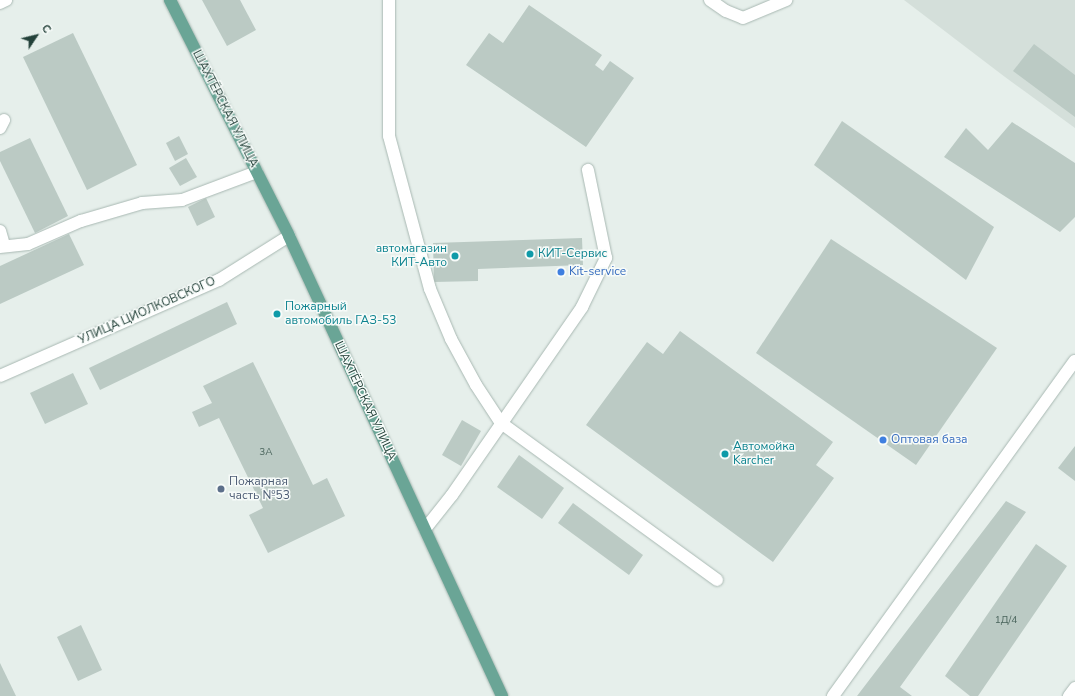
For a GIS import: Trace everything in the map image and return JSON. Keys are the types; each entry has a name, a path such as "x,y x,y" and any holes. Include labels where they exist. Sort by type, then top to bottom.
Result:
{"main road":[{"name":"ШАХТЁРСКАЯ УЛИЦА","path":"170,0 289,236 502,696"}],"street":[{"path":"0,3 6,0"},
{"path":"389,0 389,136 430,289 448,332 476,385 501,423 717,580"},
{"path":"710,0 726,12 743,18 786,0"},
{"path":"425,529 582,307 606,258 588,170"},
{"path":"0,231 2,246 28,244 81,221 142,202 182,200 257,172"},
{"name":"УЛИЦА ЦИОЛКОВСКОГО","path":"0,376 219,280 289,236"},
{"path":"833,696 1075,361"},
{"path":"1069,696 1075,688"}],"shaded area":[{"path":"904,0 1075,0 1075,128 1005,77"}],"building":[{"path":"202,0 240,0 256,30 227,46"},
{"path":"529,5 602,55 595,65 603,71 610,61 634,78 586,147 466,65 489,33 503,43"},
{"path":"73,33 137,165 87,190 23,57"},
{"path":"1034,44 1075,75 1075,117 1013,71"},
{"path":"842,121 994,227 966,280 814,165"},
{"path":"1012,122 1075,163 1075,217 1060,232 944,157 966,128 988,150"},
{"path":"179,136 188,154 175,161 166,143"},
{"path":"30,138 68,216 35,233 0,161 0,152"},
{"path":"186,158 197,177 180,186 169,168"},
{"path":"206,198 215,217 197,226 188,207"},
{"path":"69,234 84,265 0,304 0,266"},
{"name":"КИТ-Сервис","path":"582,238 583,265 478,269 478,281 434,282 433,243"},
{"path":"831,239 997,348 916,465 756,353"},
{"path":"227,302 237,324 100,390 89,368"},
{"name":"Автомойка Karcher","path":"680,331 833,442 816,465 834,478 773,562 586,425 647,342 663,354"},
{"path":"253,362 313,485 327,478 345,516 268,553 249,515 263,508 219,418 199,427 192,412 212,403 203,386"},
{"path":"73,373 88,404 45,424 30,393"},
{"path":"462,420 481,431 461,466 442,455"},
{"path":"1075,446 1075,481 1058,468"},
{"path":"519,455 564,488 542,519 497,487"},
{"path":"1006,501 1026,512 900,687 912,696 857,696"},
{"path":"573,503 643,555 629,575 558,523"},
{"path":"1036,544 1067,566 978,696 970,696 945,676"},
{"path":"81,625 102,670 78,681 57,637"},
{"path":"0,663 16,696 0,696"}],"place":[{"name":"КИТ-Сервис","path":"530,254"},
{"name":"автомагазин КИТ-Авто","path":"455,256"},
{"name":"Kit-service","path":"561,272"},
{"name":"Пожарный автомобиль ГАЗ-53","path":"277,314"},
{"name":"Оптовая база","path":"883,440"},
{"name":"Автомойка Karcher","path":"725,454"},
{"name":"Пожарная часть №53","path":"221,489"}]}
